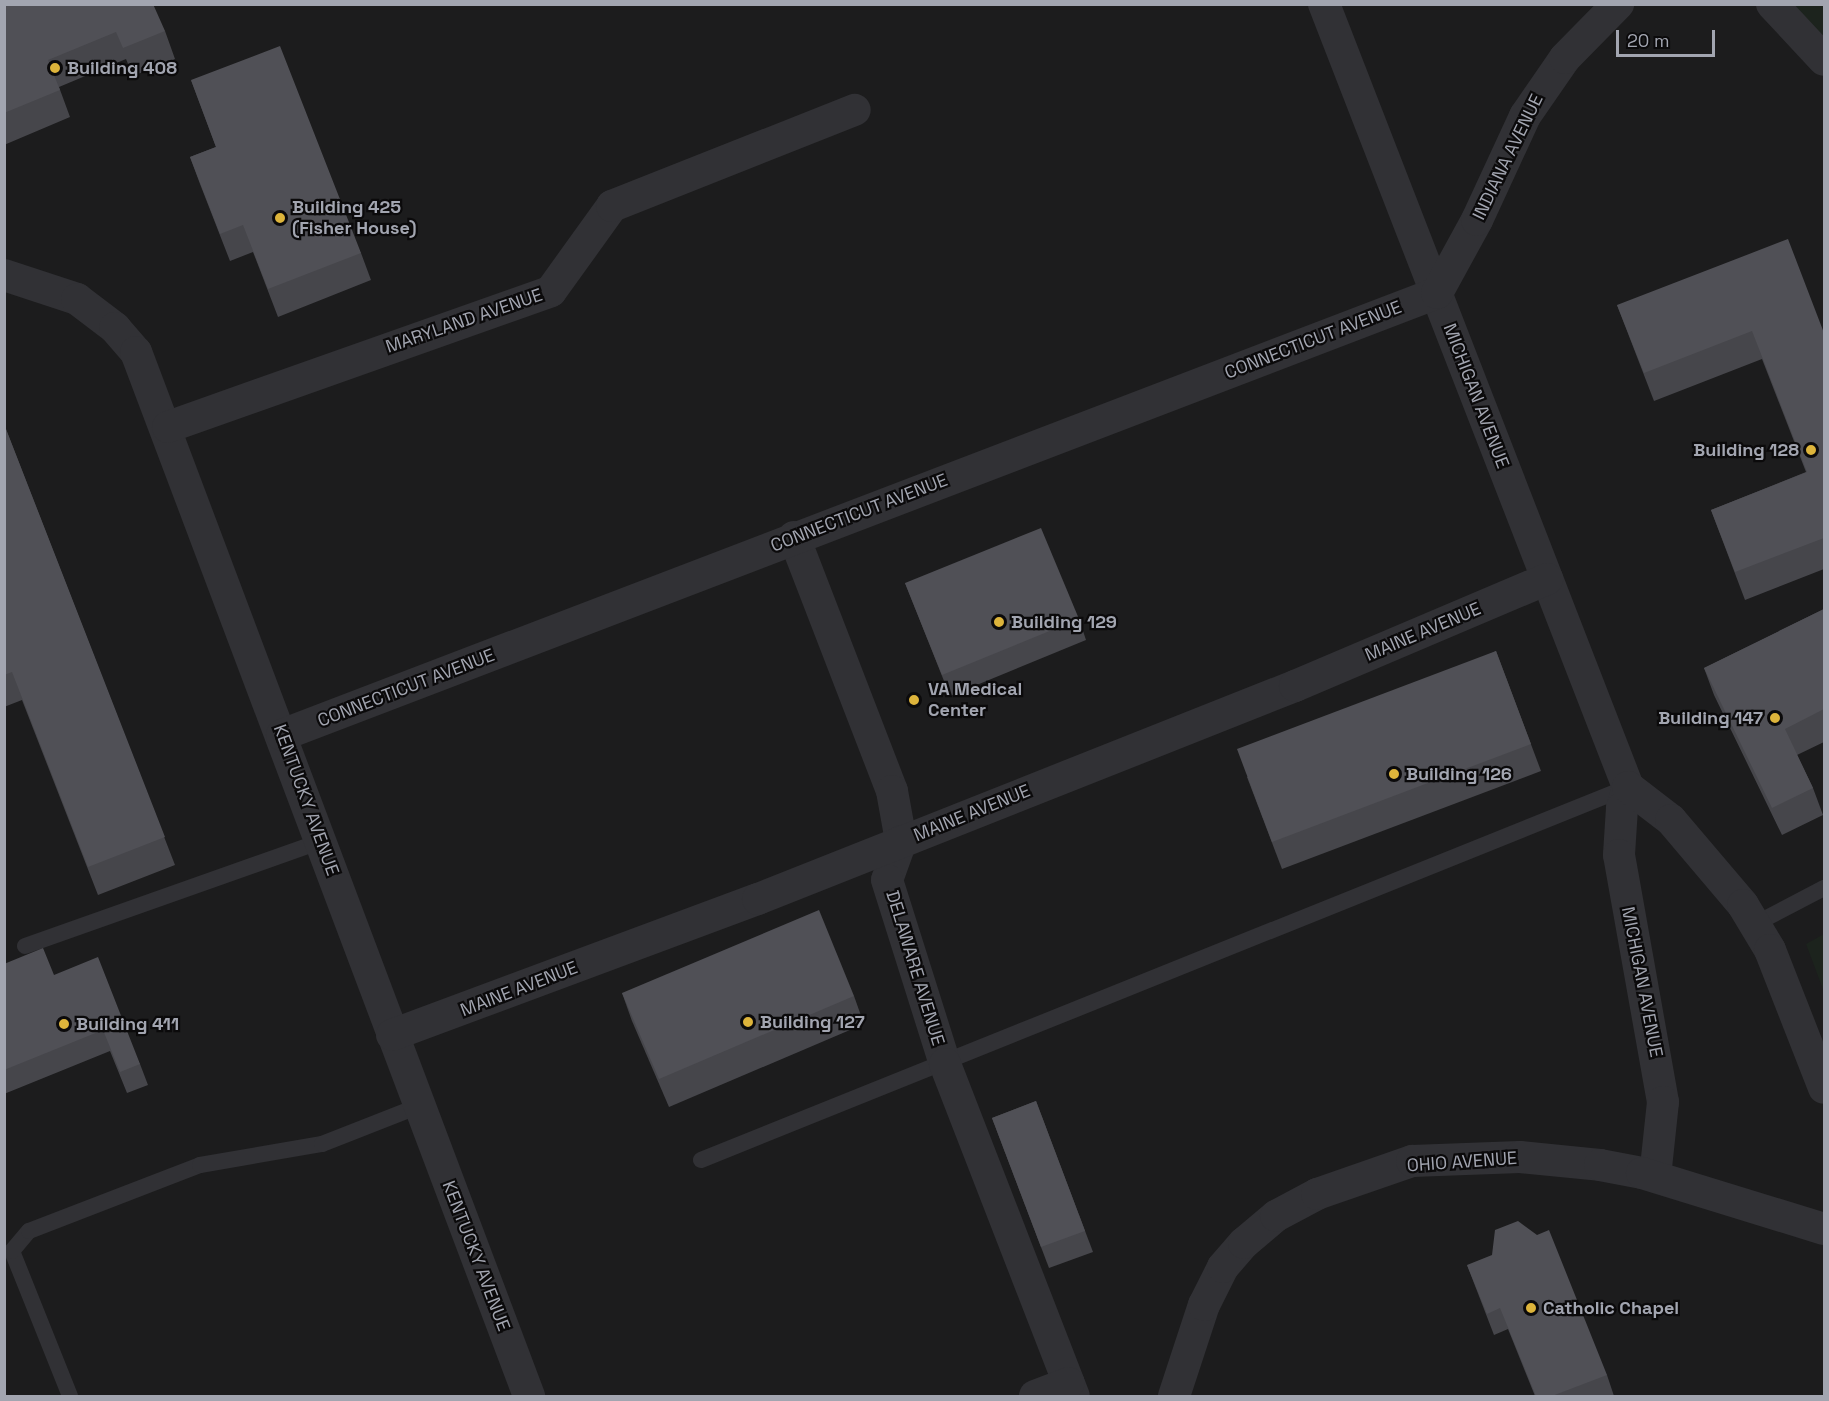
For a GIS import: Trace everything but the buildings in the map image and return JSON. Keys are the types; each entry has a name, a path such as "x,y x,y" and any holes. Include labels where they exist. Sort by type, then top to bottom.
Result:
{"street":[{"name":"MICHIGAN AVENUE","path":"1324,4 1628,787 1622,808 1619,855 1663,1102 1655,1177"},
{"name":"INDIANA AVENUE","path":"1437,293 1477,219 1531,106 1565,58 1618,4"},
{"path":"1772,4 1824,60"},
{"name":"MARYLAND AVENUE","path":"168,427 551,291 612,206 855,110"},
{"name":"KENTUCKY AVENUE","path":"4,275 76,299 116,328 136,352 168,427 392,1035 529,1396"},
{"name":"CONNECTICUT AVENUE","path":"282,735 794,537 1437,293"},
{"name":"DELAWARE AVENUE","path":"794,537 892,791 901,841 887,880 945,1064 1072,1390"},
{"name":"MAINE AVENUE","path":"392,1035 658,938 1296,686 1546,579"},
{"path":"1628,787 1671,820 1722,876 1755,924 1770,950 1824,1088"},
{"name":"OHIO AVENUE","path":"1174,1396 1204,1305 1223,1267 1244,1243 1276,1216 1317,1194 1412,1161 1474,1157 1558,1159 1655,1177 1824,1229"},
{"path":"1035,1396 1072,1390"}],"lane":[{"path":"701,1160 945,1064 1628,787"},
{"path":"25,946 321,841"},
{"path":"1755,924 1824,888"},
{"path":"70,1396 12,1251 29,1231 200,1165 322,1144 419,1106"}],"shaded area":[{"name":"VA Medical Center","path":"5,5 1824,5 1824,1396 5,1396"},
{"path":"1781,5 1824,5 1824,45"},
{"path":"1824,934 1824,992 1806,944"}],"place":[{"name":"Building 408","path":"55,68"},
{"name":"Building 425 (Fisher House)","path":"280,218"},
{"name":"Building 128","path":"1811,450"},
{"name":"Building 129","path":"999,622"},
{"name":"VA Medical Center","path":"914,700"},
{"name":"Building 147","path":"1775,718"},
{"name":"Building 126","path":"1394,774"},
{"name":"Building 127","path":"748,1022"},
{"name":"Building 411","path":"64,1024"},
{"name":"Catholic Chapel","path":"1531,1308"}]}
